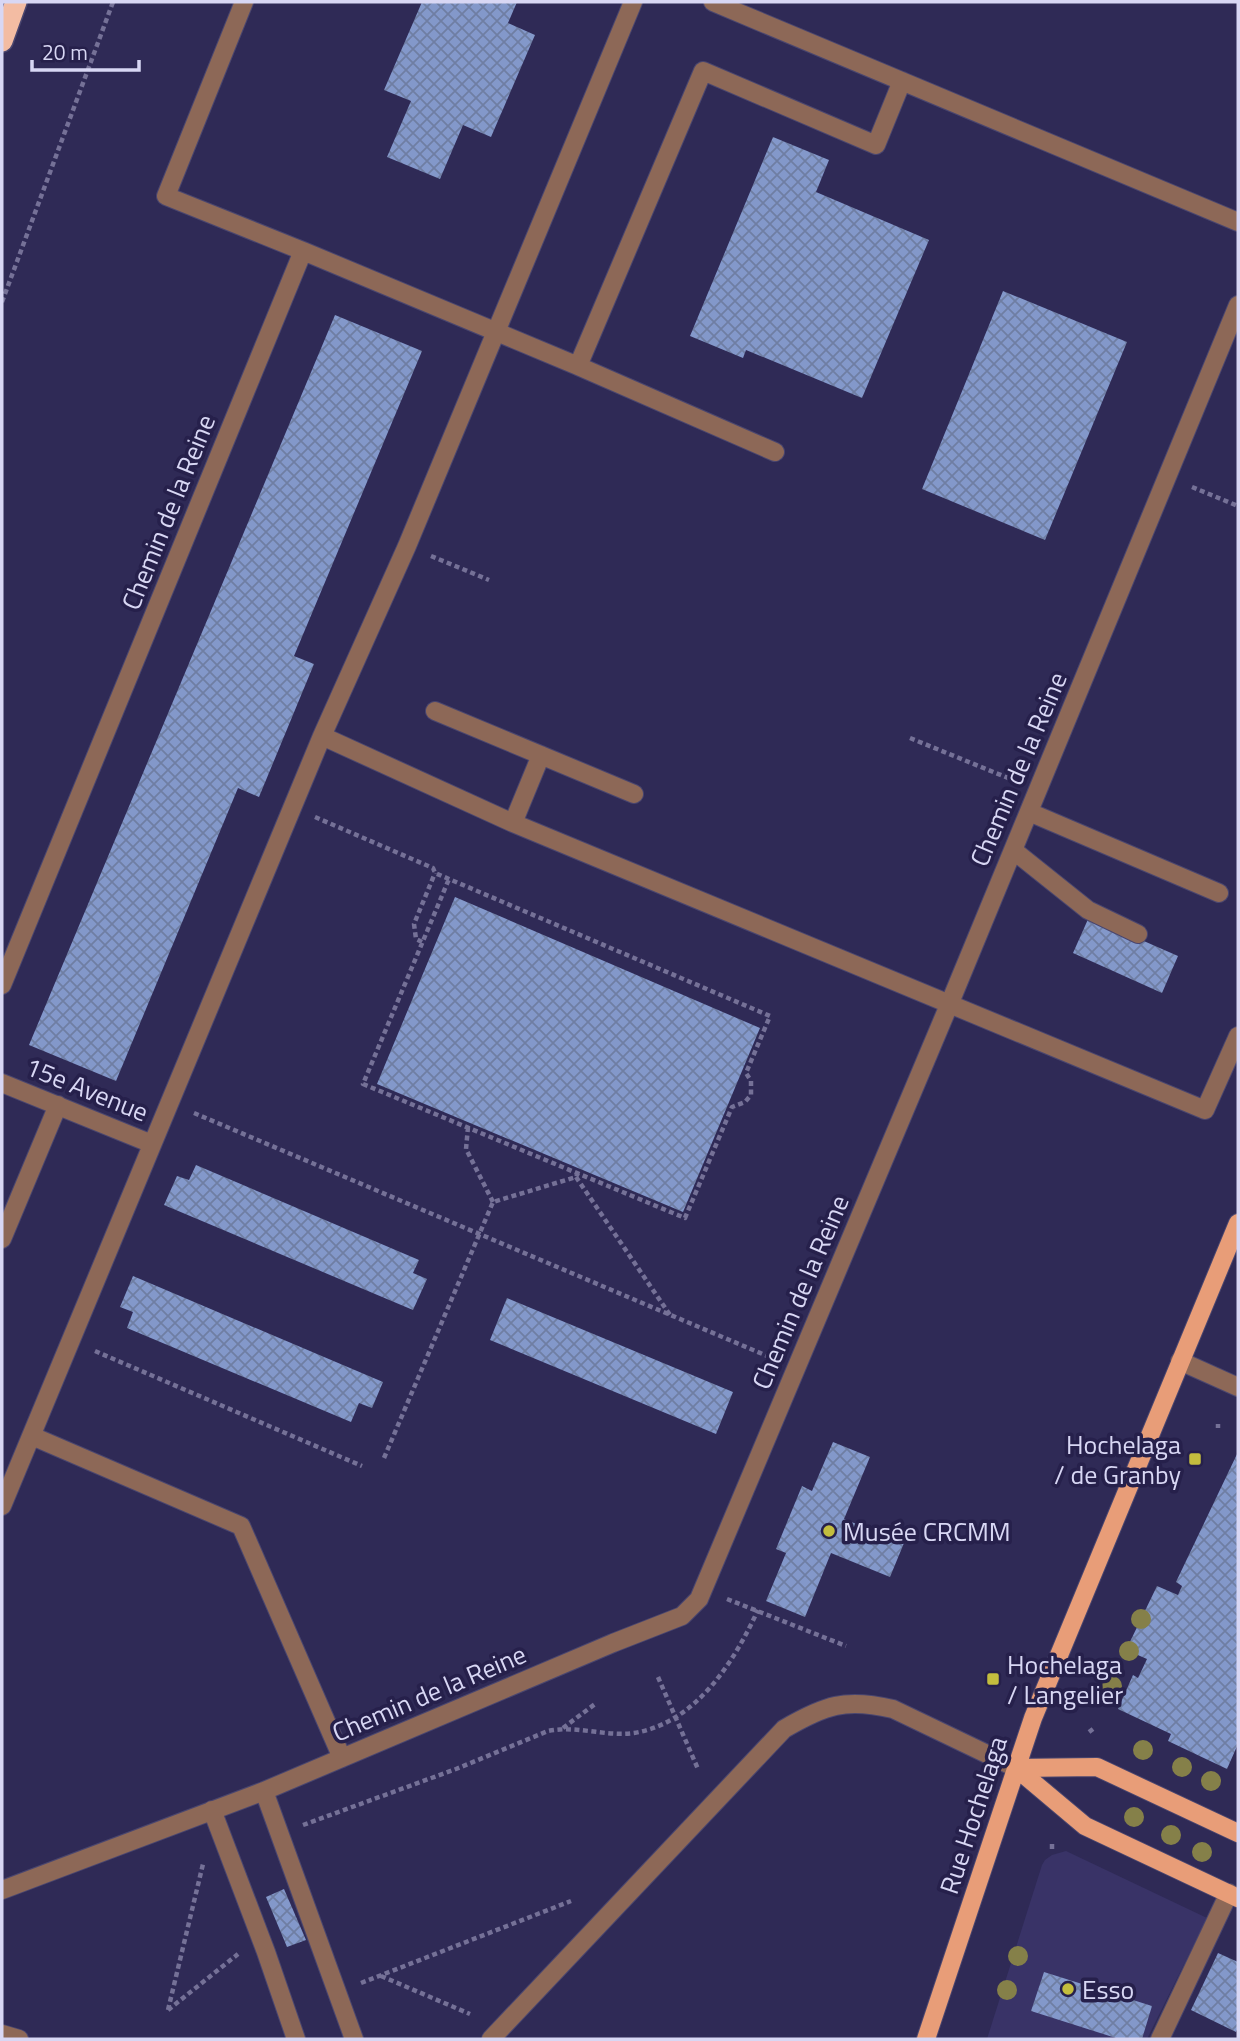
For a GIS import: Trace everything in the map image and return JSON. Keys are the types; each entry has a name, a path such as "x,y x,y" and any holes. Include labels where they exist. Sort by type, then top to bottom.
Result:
{"highway":[{"path":"2,41 16,2"}],"main road":[{"name":"Rue Hochelaga","path":"926,2039 1040,1702 1238,1223"},
{"path":"1016,1768 1097,1767 1237,1829"},
{"path":"1016,1768 1085,1826 1234,1896"}],"street":[{"path":"244,2 166,196 496,330 775,452"},
{"path":"2,1506 9,1467 32,1436 321,736 407,546 633,2"},
{"path":"713,2 1238,222"},
{"path":"578,366 703,71 876,145 902,81"},
{"name":"Chemin de la Reine","path":"2,985 303,250"},
{"name":"Chemin de la Reine","path":"2,1891 264,1791 682,1616 699,1599 949,1005 1238,305"},
{"path":"435,711 634,794"},
{"path":"321,736 513,823 1205,1110 1238,1036"},
{"path":"513,823 541,755"},
{"path":"1029,812 1219,893"},
{"path":"1013,850 1088,909 1138,934"},
{"name":"15e Avenue","path":"2,1083 152,1144"},
{"path":"2,1239 58,1105"},
{"path":"1180,1361 1238,1387"},
{"path":"32,1436 241,1526 259,1562 342,1758"},
{"path":"491,2039 784,1729 814,1711 843,1704 872,1704 893,1709 1016,1768"},
{"path":"264,1791 354,2039"},
{"path":"212,1810 267,1952 296,2039"},
{"path":"1160,2039 1234,1896"},
{"path":"2,2034 19,2039"}],"path":[{"path":"2,302 113,2"},
{"path":"1188,486 1238,506"},
{"path":"427,555 489,580"},
{"path":"910,738 990,770"},
{"path":"310,815 433,868 435,873 770,1016 746,1073 751,1080 751,1095 745,1102 732,1107 685,1218 577,1175 363,1083 449,879"},
{"path":"422,942 416,939 414,924 435,873"},
{"path":"190,1111 772,1358"},
{"path":"468,1127 466,1149 493,1202"},
{"path":"384,1458 493,1202 577,1175"},
{"path":"577,1175 670,1315"},
{"path":"88,1348 362,1466"},
{"path":"718,1596 758,1609 846,1646"},
{"path":"296,1828 456,1769 548,1731 562,1728 633,1733 656,1727 695,1702 720,1677 737,1653 758,1609"},
{"path":"658,1677 698,1769"},
{"path":"562,1728 596,1704"},
{"path":"204,1861 168,2010 247,1947"},
{"path":"361,1983 571,1901"},
{"path":"381,1976 470,2014"}],"shaded area":[{"path":"1066,1851 1207,1918 1147,2039 987,2039 1042,1865 1052,1855"}],"building":[{"path":"422,2 517,2 508,23 535,35 491,137 463,125 440,179 387,157 411,101 384,90"},
{"path":"773,137 829,160 816,192 929,240 862,398 746,350 743,358 690,336"},
{"path":"1003,291 1127,342 1045,540 922,489"},
{"path":"335,315 422,351 294,656 314,664 259,797 238,788 116,1081 29,1045"},
{"path":"455,897 760,1028 683,1212 377,1084"},
{"path":"1089,917 1178,956 1162,993 1073,953"},
{"path":"196,1165 419,1260 413,1273 427,1279 413,1310 164,1205 177,1176 189,1180"},
{"path":"133,1276 383,1382 372,1408 359,1403 351,1422 127,1328 133,1312 120,1307"},
{"path":"507,1298 733,1392 716,1434 490,1340"},
{"name":"Musée CRCMM","path":"833,1442 870,1457 844,1519 904,1543 890,1577 831,1553 805,1617 766,1601 786,1553 776,1549 802,1486 812,1491"},
{"path":"1238,1452 1238,1744 1227,1769 1168,1741 1171,1734 1118,1709 1133,1675 1138,1678 1147,1659 1126,1650 1157,1586 1178,1595 1182,1586 1176,1582"},
{"path":"284,1889 306,1940 287,1947 266,1897"},
{"path":"1218,1953 1238,1962 1236,2032 1191,2010"},
{"name":"Esso","path":"1044,1972 1152,2006 1142,2039 1119,2039 1031,2011"}],"place":[{"name":"Hochelaga / de Granby","path":"1195,1459"},
{"name":"Musée CRCMM","path":"829,1531"},
{"name":"Hochelaga / Langelier","path":"993,1679"},
{"name":"Esso","path":"1068,1989"}]}
